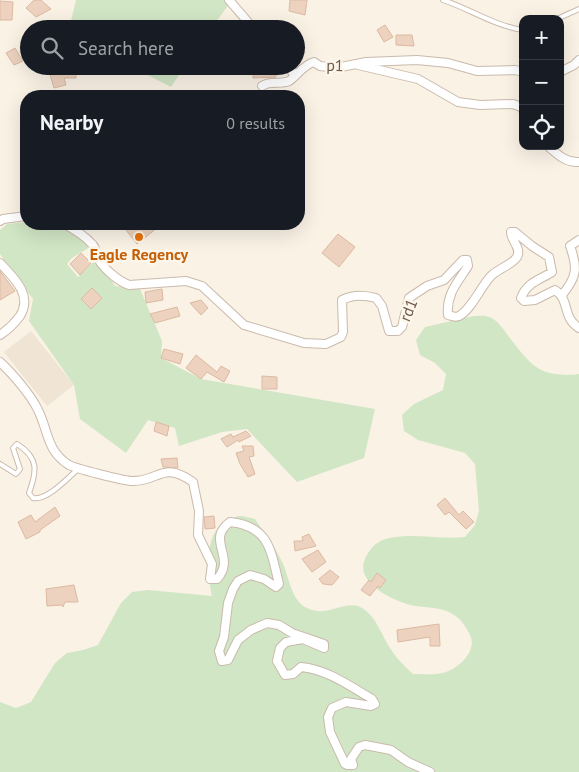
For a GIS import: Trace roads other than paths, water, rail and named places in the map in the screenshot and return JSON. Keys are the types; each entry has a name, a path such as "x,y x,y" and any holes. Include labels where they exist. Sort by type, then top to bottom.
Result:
{"street":[{"path":"229,0 246,20"},
{"name":"p1","path":"305,66 314,62 328,68 366,62 416,60 448,62 476,71 519,71"},
{"path":"564,70 579,60"},
{"path":"356,65 418,79 458,102 480,105 513,104 519,107"},
{"name":"p1","path":"262,86 266,83 288,81 295,75"},
{"path":"552,150 560,157 579,162"},
{"path":"0,221 20,217"},
{"name":"rd1","path":"75,230 95,247 97,258 115,278 122,282 129,285 186,281 202,286 244,325 304,343 326,344 342,337 342,300 348,296 376,298 382,306 389,330 398,331 402,327 409,298 427,286 444,280 463,260 467,260 468,266 456,282 448,299 448,315 459,316 492,275 515,260 518,248 511,236 511,232 515,232 549,257 551,265 552,272 531,284 523,292 521,298 524,301 535,300 555,290 562,295"},
{"path":"579,240 570,246 576,275 572,284 562,295 567,316 579,328"},
{"path":"0,263 14,278 25,298 24,308 13,326 0,334"},
{"path":"0,362 38,409 55,455 71,467 132,481 146,479 160,473 174,472 183,474 193,482 199,511 198,535 212,564 210,578 217,579 221,574 224,560 219,535 222,528 230,522 243,523 262,536 269,546 280,584 276,587 264,579 250,576 238,582 233,589 228,603 224,636 219,651 222,661 228,660 238,640 251,630 267,622 279,625 292,633 324,644 324,648 303,639 286,642 280,648 277,661 285,675 293,674 301,667 308,668 330,675 372,698 375,704 371,706 346,702 332,708 328,717 330,732 345,764 347,766 353,765 352,759 355,753 359,747 365,745 391,750 408,762 430,772"}],"lane":[{"path":"443,0 462,6 506,27 519,29"},
{"path":"564,16 579,9"},
{"path":"0,464 16,474 20,469 13,448 17,444 23,448 35,465 36,475 29,493 33,498 39,500 78,468"}],"place":[{"name":"Eagle Regency","path":"139,237"}]}
